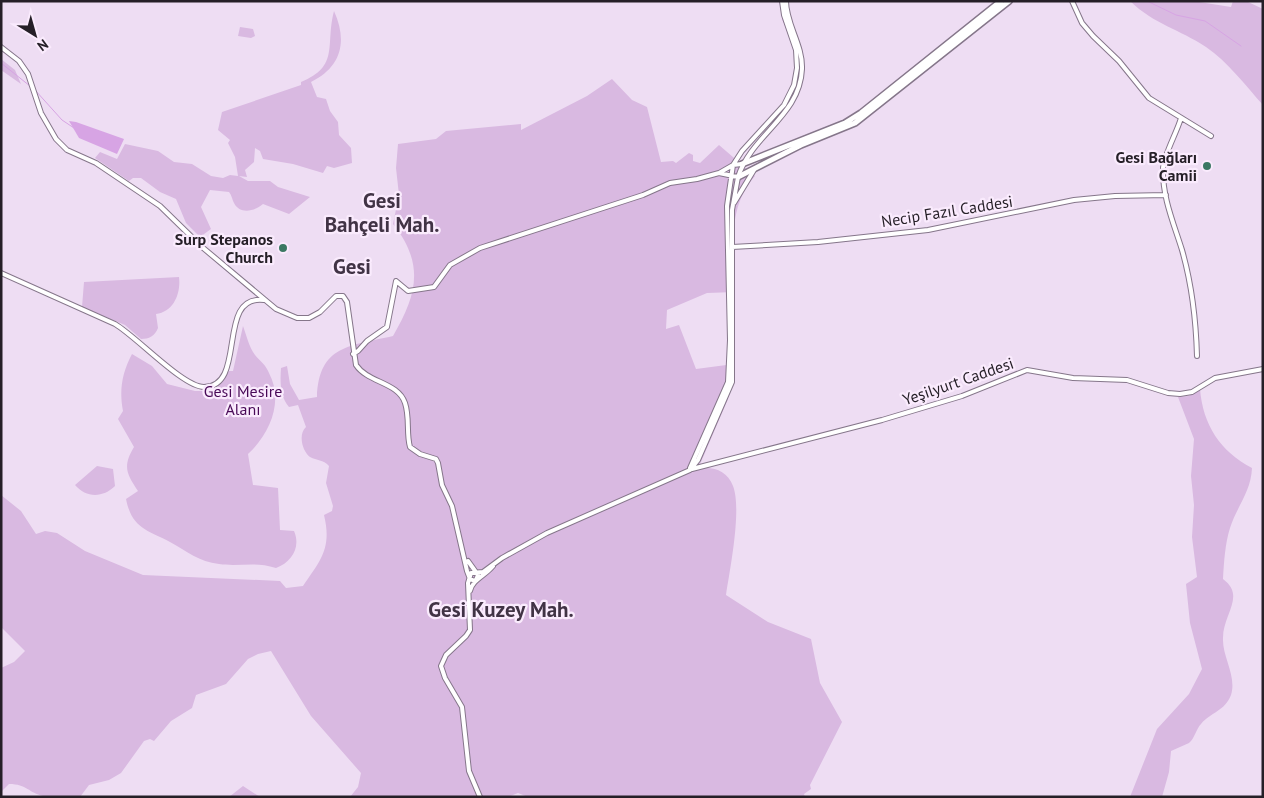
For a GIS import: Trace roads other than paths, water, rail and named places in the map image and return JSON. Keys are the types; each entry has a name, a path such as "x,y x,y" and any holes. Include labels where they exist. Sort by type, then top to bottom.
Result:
{"main road":[{"path":"742,164 764,157 804,138 845,123 861,113 1001,1"},
{"path":"738,177 801,144 855,123 1010,1"}],"street":[{"path":"690,470 728,382 730,340 727,206 730,176 733,165 742,151 784,105 794,85 798,60 782,1"},
{"path":"690,470 698,460 732,382 732,210 738,177 742,164 754,146 789,108 799,87 802,68 800,49 786,1"},
{"path":"1072,1 1082,23 1092,36 1119,62 1150,98 1211,136"},
{"path":"1,47 19,61 28,74 41,113 56,139 68,150 96,163 160,206 197,242 264,300 286,315 309,318 320,312 336,296 343,296 347,302 356,365 362,372 400,393 405,402 410,447 420,454 436,459 442,485 452,506 470,578 470,630 446,654 441,666 445,678 462,708 470,771 480,797"},
{"path":"1181,118 1163,166 1166,195 1188,272 1196,324 1197,356"},
{"path":"754,146 754,153 764,157"},
{"path":"732,210 746,180 762,163"},
{"path":"353,354 366,341 387,327 396,281 408,291 434,287 450,265 480,248 643,195 670,183 697,179 719,173 733,165 742,164"},
{"path":"719,173 738,177"},
{"name":"Necip Fazıl Caddesi","path":"732,247 818,242 928,230 1074,200 1115,196 1166,195"},
{"path":"1,273 115,324 127,331 189,382 203,387 218,382 225,373 237,318 242,308 253,301 264,300"},
{"name":"Yeşilyurt Caddesi","path":"496,563 547,533 690,470 882,420 962,396 1027,370 1074,378 1127,380 1168,393 1180,394 1192,392 1215,378 1263,369"},
{"path":"466,559 478,577 469,594"},
{"path":"470,578 471,573 476,573 496,563"},
{"path":"475,581 485,576 496,563"},
{"path":"470,578 475,581"}],"waterway":[{"path":"1147,1 1176,15 1205,21 1241,46"},
{"path":"780,2 783,20 789,34"},
{"path":"1,63 30,86"},
{"path":"35,90 62,120 77,130"}],"place":[{"name":"Gesi Bağları Camii","path":"1207,166"},
{"name":"Surp Stepanos Church","path":"283,248"}],"district":[{"name":"Gesi Bahçeli Mah.","path":"382,213"},
{"name":"Gesi","path":"352,267"},
{"name":"Gesi Kuzey Mah.","path":"501,610"}],"park label":[{"name":"Gesi Mesire Alanı","path":"243,400"}]}
